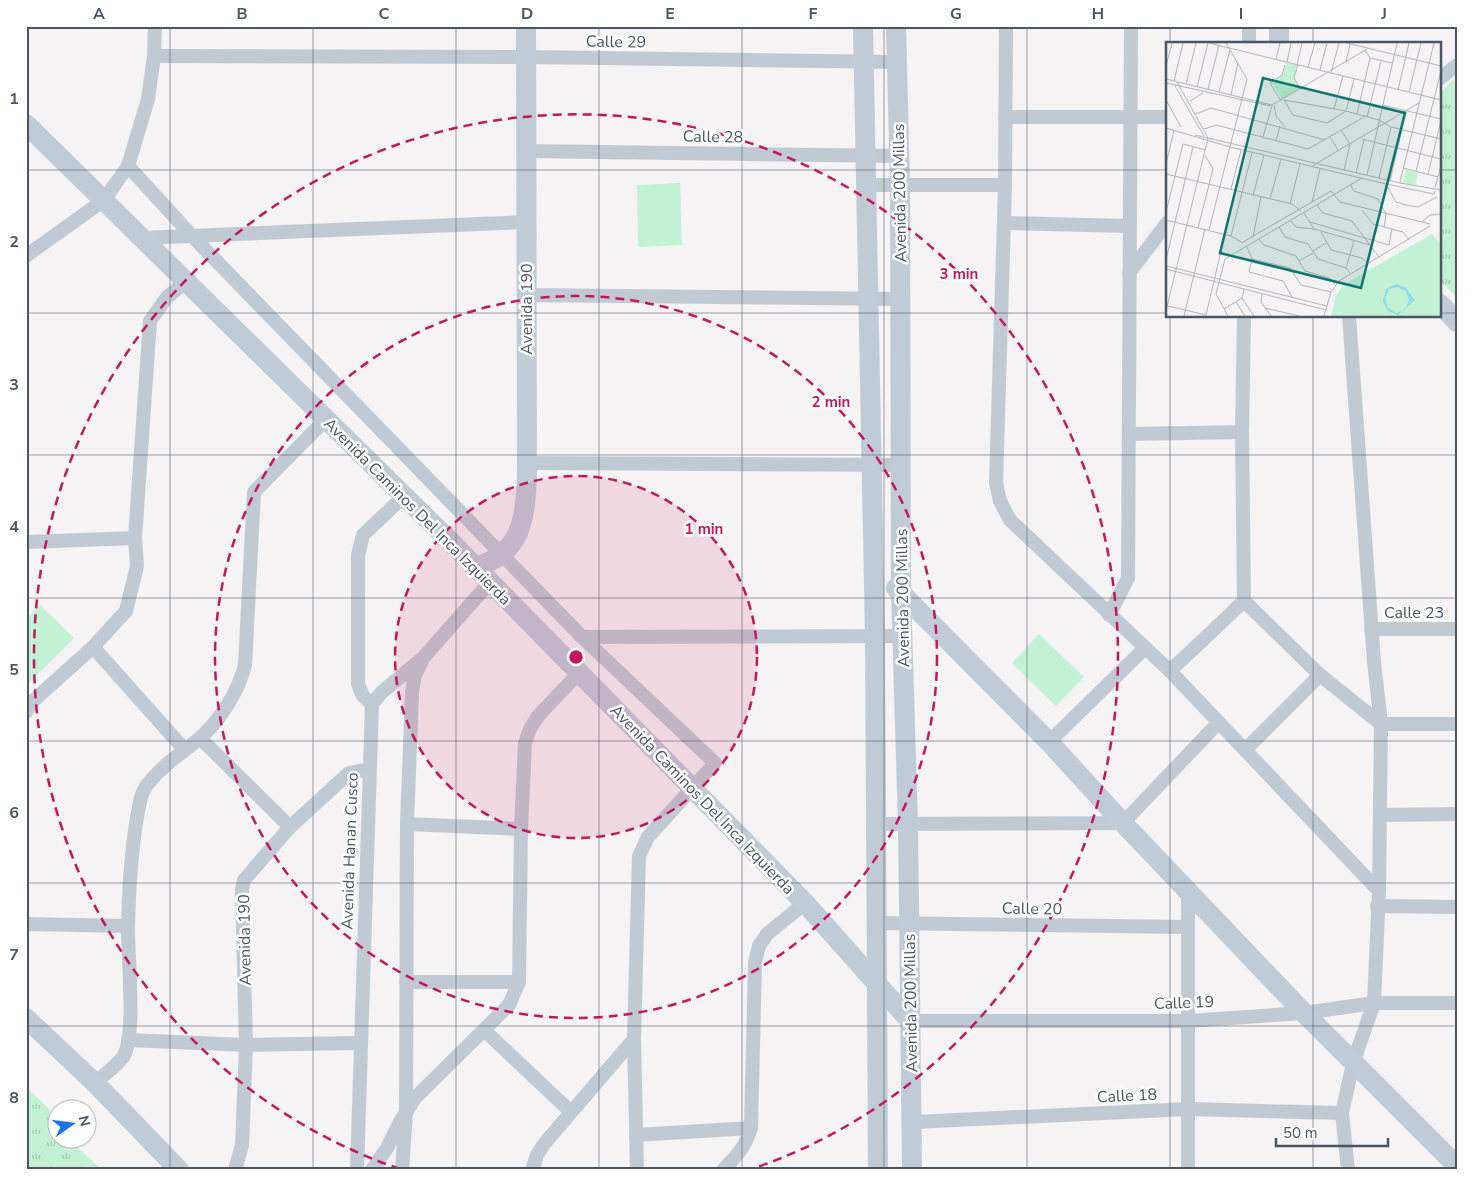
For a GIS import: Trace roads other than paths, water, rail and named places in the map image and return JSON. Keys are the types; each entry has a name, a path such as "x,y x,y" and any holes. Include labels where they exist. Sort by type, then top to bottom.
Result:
{"main road":[{"name":"Avenida 190","path":"504,555 522,526 525,510 527,463 526,26"},
{"name":"Avenida 200 Millas","path":"863,26 875,636 878,1170"},
{"name":"Avenida 200 Millas","path":"896,26 900,184 901,593 908,824 910,1021 914,1122 912,1170"},
{"path":"1279,26 1279,42"},
{"name":"Avenida Caminos Del Inca Izquierda","path":"26,124 490,582 805,903 910,1021"},
{"path":"1440,304 1457,322"},
{"path":"475,567 491,563 504,555"},
{"path":"874,566 1049,742 1188,892 1353,1064 1457,1166"},
{"path":"26,1018 95,1083 179,1170"}],"street":[{"path":"26,256 104,200 128,166 148,99 154,56 155,26"},
{"path":"1006,26 1005,185 996,483 1000,501 1010,520 1170,671 1379,891"},
{"path":"1109,615 1128,578 1131,26"},
{"path":"1249,26 1249,42"},
{"name":"Calle 29","path":"154,56 526,57 897,62"},
{"path":"1440,78 1457,65"},
{"path":"1005,117 1166,117"},
{"name":"Calle 28","path":"526,150 899,156"},
{"name":"Avenida Caminos Del Inca Izquierda","path":"128,166 192,236 582,637 715,763 692,787"},
{"path":"867,185 1005,185"},
{"path":"142,238 526,222"},
{"path":"1004,224 1129,226"},
{"path":"1129,273 1166,224"},
{"path":"26,712 33,701 93,647 126,611 137,566 135,538 150,321 166,297 186,282"},
{"path":"526,295 900,299"},
{"path":"1244,318 1242,432 1244,601 1320,675 1381,724 1457,724"},
{"path":"1348,1170 1342,1113 1353,1064 1374,1003 1379,891 1381,724 1371,629 1349,318"},
{"path":"95,1083 123,1056 128,1040 130,1003 128,926 136,824 142,793 184,749 200,738 228,704 240,683 245,665 254,492 326,419"},
{"path":"1130,434 1242,432"},
{"path":"527,463 901,465"},
{"path":"404,496 363,536 358,555 358,684 363,696 372,704 382,692 423,658 490,582"},
{"path":"26,542 135,538"},
{"path":"1170,671 1244,601"},
{"name":"Calle 23","path":"1371,629 1457,629"},
{"path":"582,637 902,636"},
{"path":"93,647 184,749"},
{"path":"1049,742 1145,648"},
{"path":"402,1170 406,1113 407,824 412,692 415,676 423,658"},
{"path":"372,1170 388,1148 415,1098 509,1005 519,982 520,829 526,743 530,728 538,716 579,673"},
{"path":"1245,750 1320,675"},
{"name":"Avenida Hanan Cusco","path":"357,1170 372,704"},
{"path":"875,824 1123,823 1218,723"},
{"path":"200,738 290,827"},
{"name":"Avenida 190","path":"236,1170 242,1145 246,1045 242,890 250,872 290,827 349,773 369,769"},
{"path":"637,1170 634,1039 639,856 648,837 692,787"},
{"path":"1380,815 1457,814"},
{"path":"407,824 520,829"},
{"path":"1188,892 1188,1170"},
{"path":"723,1170 748,1141 751,1128 755,962 758,946 767,934 805,903"},
{"path":"1377,906 1457,907"},
{"name":"Calle 20","path":"876,923 908,925 1188,927"},
{"path":"26,924 128,926"},
{"path":"406,982 519,982"},
{"name":"Calle 19","path":"910,1021 1188,1021 1304,1013 1374,1003 1457,1003"},
{"path":"484,1030 571,1112"},
{"path":"532,1170 537,1155 544,1144 634,1039"},
{"path":"128,1040 246,1045 360,1043"},
{"name":"Calle 18","path":"914,1122 1188,1110 1342,1113"},
{"path":"636,1135 751,1128"}]}
